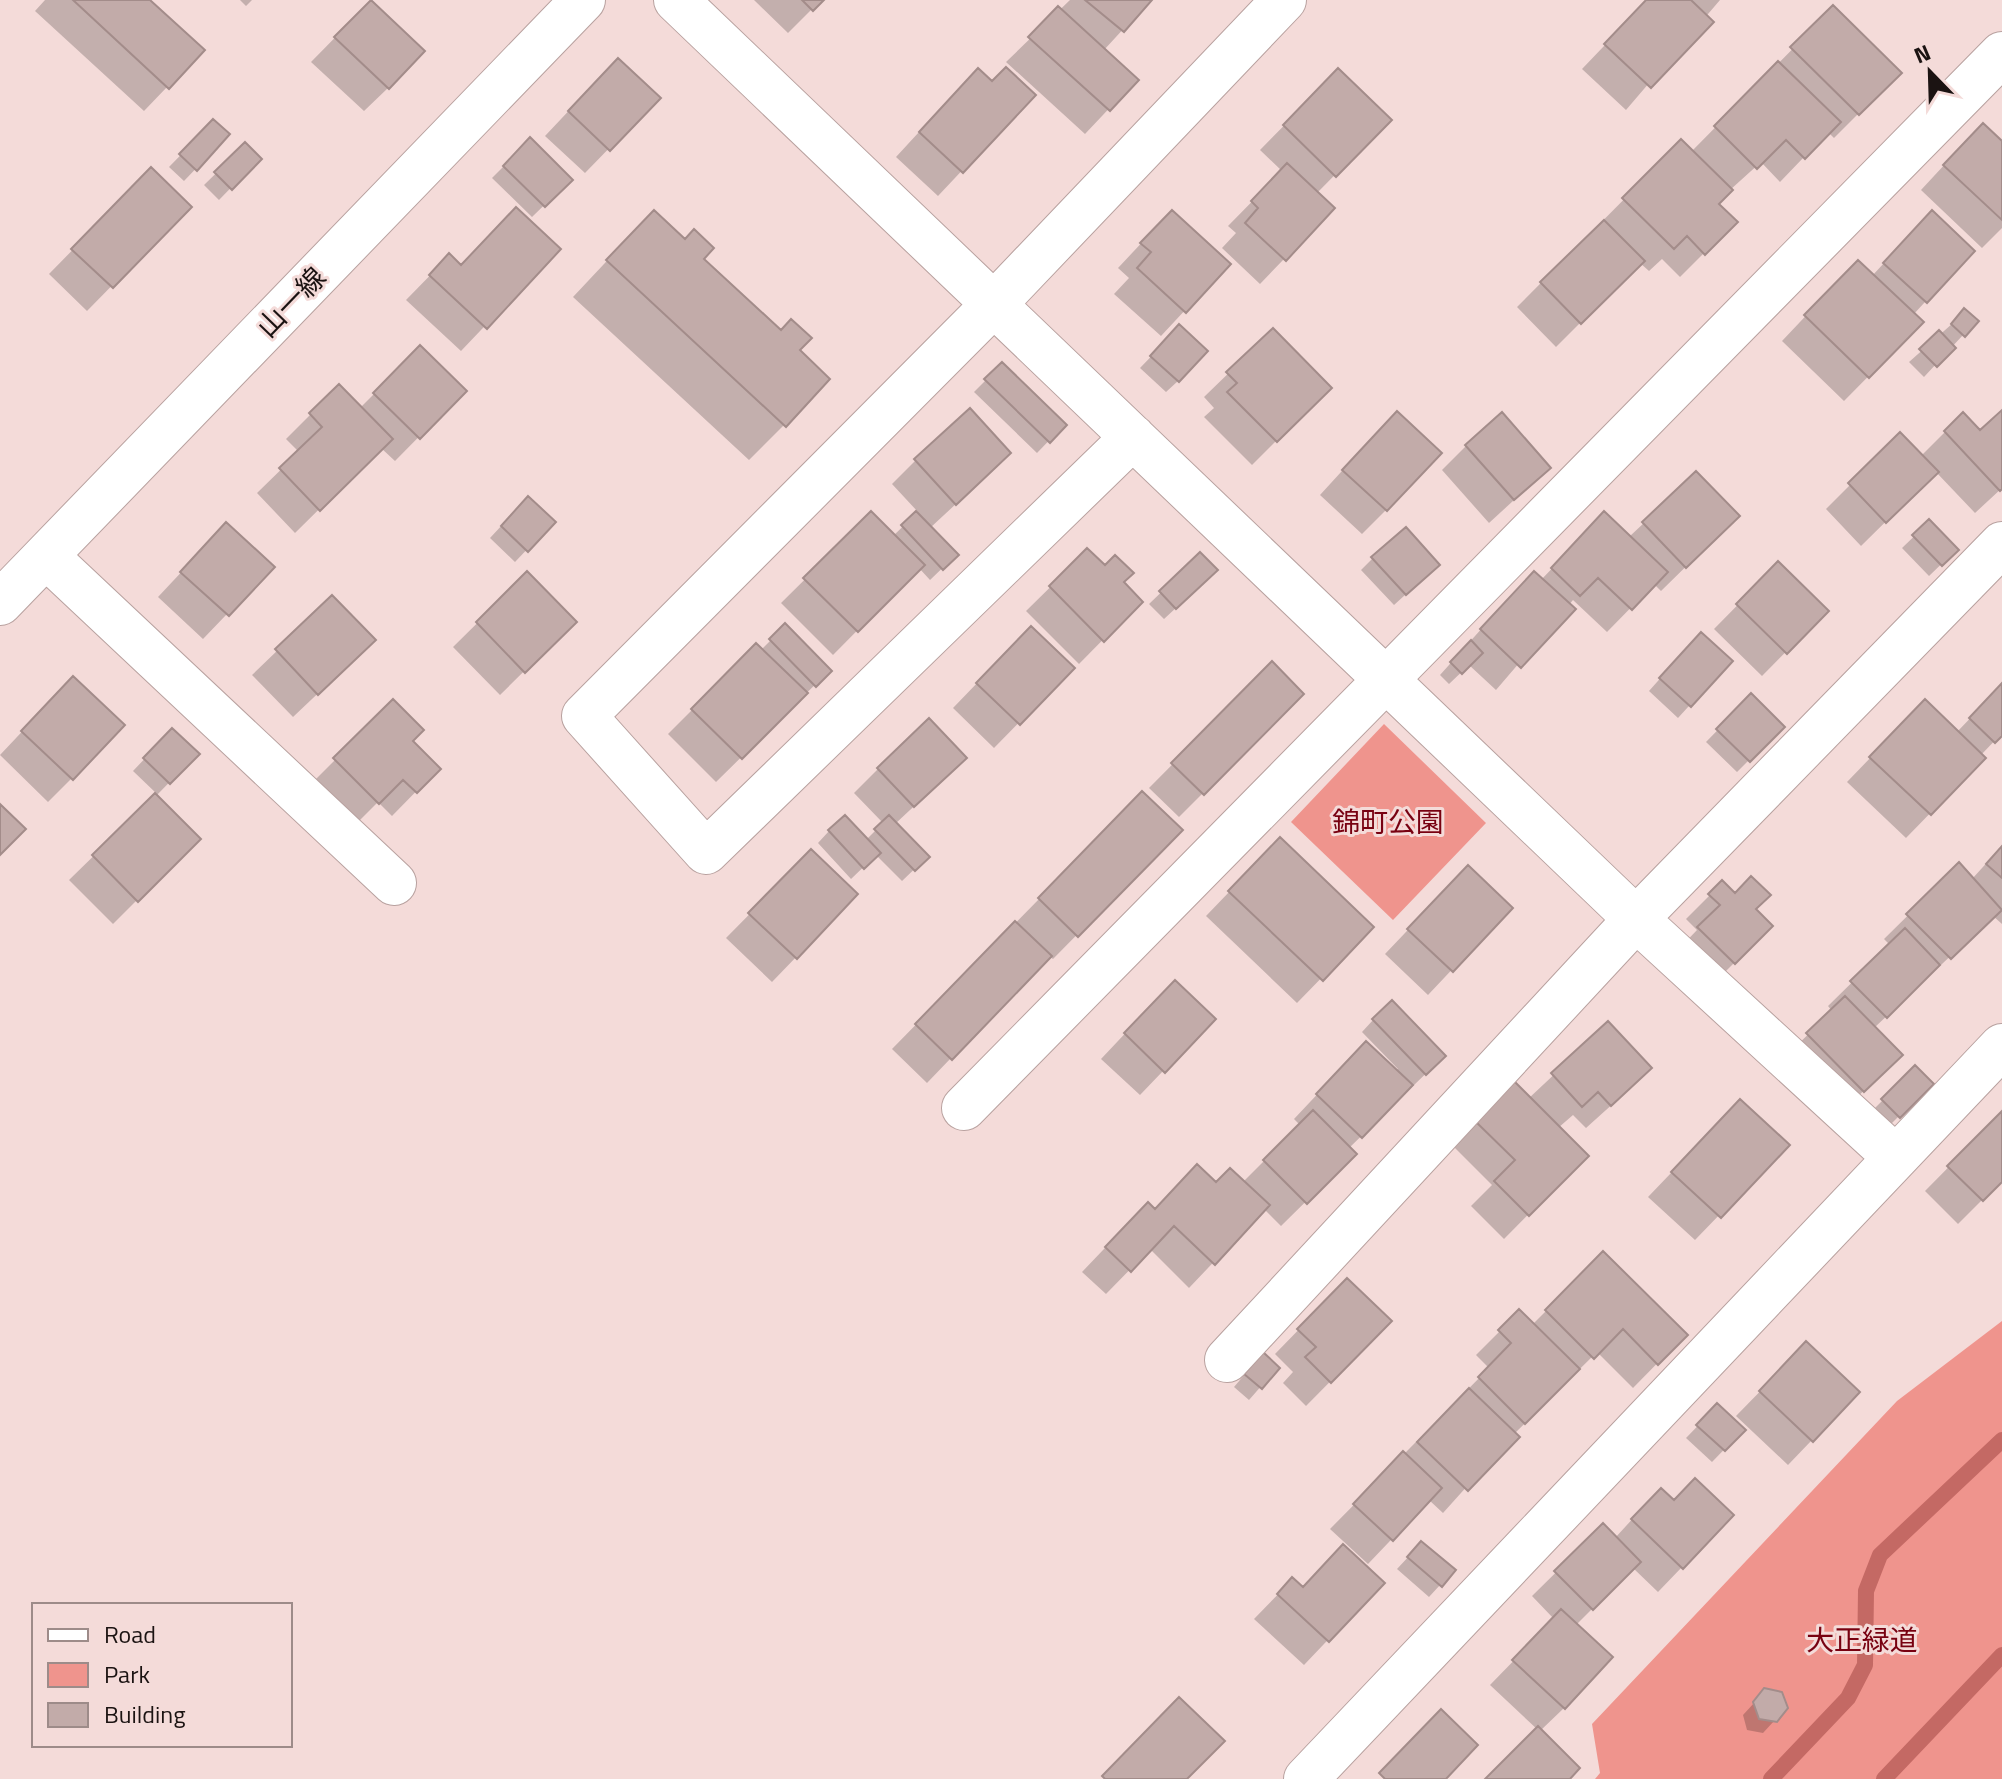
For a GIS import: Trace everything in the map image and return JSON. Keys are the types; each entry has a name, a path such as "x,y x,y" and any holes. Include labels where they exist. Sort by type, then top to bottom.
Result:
{"street":[{"name":"山一線","path":"0,603 583,0"},
{"path":"676,0 996,302 1636,919 1894,1156"},
{"path":"1133,437 706,852 584,716 996,302 1284,0"},
{"path":"964,1108 1389,680 2002,54"},
{"path":"1227,1360 1636,919 2002,544"},
{"path":"46,556 394,883"},
{"path":"1306,1779 1894,1156 2002,1046"}],"green space":[{"name":"錦町公園","path":"1384,724 1486,823 1393,920 1291,822"},
{"name":"大正緑道","path":"2002,1321 2002,1779 1595,1779 1600,1773 1592,1724 1897,1401"}],"building":[{"path":"73,0 150,0 205,50 169,89"},
{"path":"371,0 425,51 389,89 334,37"},
{"path":"802,0 824,0 813,11"},
{"path":"1085,0 1152,0 1124,32"},
{"path":"1646,0 1691,0 1714,22 1651,88 1604,44"},
{"path":"1833,5 1902,73 1859,115 1790,47"},
{"path":"1058,6 1139,80 1110,111 1028,37"},
{"path":"618,58 661,98 610,151 568,111"},
{"path":"1778,61 1841,122 1805,159 1786,140 1757,169 1714,126"},
{"path":"1006,67 1036,95 963,173 919,132 978,68 992,81"},
{"path":"1338,68 1392,120 1336,177 1283,125"},
{"path":"213,119 230,134 197,171 179,154"},
{"path":"1983,123 2002,141 2002,220 1943,165"},
{"path":"530,137 573,180 545,207 503,166"},
{"path":"1681,139 1733,190 1719,204 1738,222 1705,255 1687,236 1674,249 1622,198"},
{"path":"245,142 262,159 232,190 214,172"},
{"path":"1287,163 1335,208 1286,261 1245,223 1258,208 1251,201"},
{"path":"151,167 192,207 113,288 71,249"},
{"path":"516,207 561,249 487,329 429,275 449,253 461,265"},
{"path":"654,210 685,239 694,229 714,248 704,259 781,330 791,319 812,338 800,350 830,379 786,427 606,260"},
{"path":"1172,210 1231,264 1186,313 1137,268 1151,252 1140,243"},
{"path":"1932,210 1975,251 1927,303 1883,263"},
{"path":"1604,220 1645,261 1581,324 1540,282"},
{"path":"1858,260 1924,322 1869,378 1804,315"},
{"path":"1964,308 1979,321 1965,337 1951,324"},
{"path":"1179,324 1208,351 1179,382 1150,356"},
{"path":"1273,328 1332,388 1277,442 1227,392 1237,383 1226,372"},
{"path":"1939,330 1956,348 1937,367 1919,349"},
{"path":"420,345 467,391 420,439 373,393"},
{"path":"1002,362 1067,425 1050,443 984,379"},
{"path":"339,384 393,439 320,511 279,468 322,427 309,413"},
{"path":"970,408 1011,453 956,505 914,459"},
{"path":"2002,410 2000,491 1944,431 1963,412 1980,430"},
{"path":"1397,411 1442,453 1387,511 1342,470"},
{"path":"1502,412 1551,468 1514,500 1465,445"},
{"path":"1900,432 1939,472 1886,523 1848,483"},
{"path":"1696,471 1740,516 1686,568 1642,522"},
{"path":"528,496 556,522 528,552 501,526"},
{"path":"871,511 925,565 858,632 803,578"},
{"path":"916,511 959,555 943,570 901,525"},
{"path":"1604,511 1668,572 1632,610 1598,578 1580,596 1551,568"},
{"path":"1929,519 1959,550 1942,566 1912,535"},
{"path":"226,522 275,567 229,616 180,572"},
{"path":"1406,527 1440,565 1406,595 1371,557"},
{"path":"1087,548 1105,565 1115,555 1134,573 1124,582 1143,602 1104,642 1049,586"},
{"path":"1200,552 1218,570 1176,609 1159,591"},
{"path":"1778,561 1829,611 1787,654 1736,604"},
{"path":"527,571 577,622 525,673 476,622"},
{"path":"1534,571 1576,609 1521,668 1480,629"},
{"path":"332,595 376,640 318,695 275,649"},
{"path":"785,623 832,671 816,687 769,639"},
{"path":"1031,626 1075,668 1020,725 976,683"},
{"path":"1701,632 1733,661 1691,707 1659,678"},
{"path":"1471,640 1483,653 1462,674 1450,662"},
{"path":"756,643 808,693 742,759 691,709"},
{"path":"1272,661 1304,694 1204,795 1171,763"},
{"path":"73,676 125,725 73,780 21,731"},
{"path":"2002,683 2002,736 1995,743 1969,718"},
{"path":"1751,693 1785,727 1750,762 1716,729"},
{"path":"393,699 424,730 413,741 441,769 417,793 403,780 379,804 333,758"},
{"path":"1925,699 1986,758 1931,815 1869,757"},
{"path":"929,718 967,758 914,807 877,768"},
{"path":"172,728 200,754 170,784 143,758"},
{"path":"1142,791 1183,830 1078,937 1038,898"},
{"path":"155,793 201,839 138,902 92,855"},
{"path":"0,804 26,829 0,855"},
{"path":"845,815 881,853 864,869 828,830"},
{"path":"889,815 930,857 915,871 874,829"},
{"path":"1280,837 1374,927 1323,981 1228,891"},
{"path":"2002,846 2002,878 1986,864"},
{"path":"811,849 858,894 797,959 748,913"},
{"path":"1959,862 2002,910 1951,959 1906,914"},
{"path":"1468,865 1513,908 1453,972 1407,929"},
{"path":"1751,876 1771,895 1756,909 1773,926 1735,964 1697,927 1720,905 1708,894 1722,880 1735,893"},
{"path":"1015,921 1052,956 952,1060 915,1024"},
{"path":"1905,928 1940,965 1887,1018 1850,981"},
{"path":"1175,980 1216,1019 1165,1073 1124,1033"},
{"path":"1845,996 1903,1055 1864,1092 1806,1033"},
{"path":"1392,1000 1446,1056 1426,1075 1372,1019"},
{"path":"1608,1021 1652,1068 1611,1106 1598,1092 1582,1107 1551,1073"},
{"path":"1366,1041 1413,1085 1362,1138 1316,1094"},
{"path":"1915,1065 1934,1084 1900,1118 1881,1099"},
{"path":"1514,1081 1589,1156 1529,1216 1494,1181 1515,1160 1475,1121"},
{"path":"1740,1099 1790,1145 1721,1218 1671,1172"},
{"path":"1313,1110 1357,1154 1307,1204 1263,1160"},
{"path":"2002,1111 2002,1182 1983,1201 1947,1166"},
{"path":"1197,1164 1216,1182 1230,1168 1270,1205 1215,1265 1174,1226 1131,1272 1105,1247 1148,1202 1155,1209"},
{"path":"1603,1251 1688,1335 1658,1365 1623,1329 1594,1359 1545,1310"},
{"path":"1347,1278 1392,1321 1331,1383 1305,1357 1316,1347 1297,1329"},
{"path":"1519,1309 1580,1369 1525,1424 1478,1377 1511,1343 1498,1330"},
{"path":"1806,1341 1860,1392 1813,1442 1759,1391"},
{"path":"1263,1352 1280,1368 1262,1389 1244,1374"},
{"path":"1469,1388 1520,1437 1468,1491 1417,1442"},
{"path":"1717,1403 1746,1430 1725,1451 1696,1425"},
{"path":"1403,1451 1442,1488 1393,1541 1353,1504"},
{"path":"1695,1478 1734,1515 1683,1569 1631,1519 1661,1488 1674,1500"},
{"path":"1603,1523 1641,1562 1593,1610 1554,1571"},
{"path":"1421,1541 1456,1570 1442,1587 1407,1557"},
{"path":"1343,1544 1385,1583 1329,1642 1277,1594 1292,1577 1303,1587"},
{"path":"1561,1609 1613,1657 1565,1709 1512,1660"},
{"path":"1764,1688 1782,1692 1788,1708 1777,1722 1759,1719 1753,1702"},
{"path":"1179,1697 1225,1741 1187,1779 1105,1779 1102,1776"},
{"path":"1441,1709 1478,1745 1446,1779 1385,1779 1379,1773"},
{"path":"1538,1726 1580,1768 1570,1779 1485,1779"}],"waterway":[{"path":"1771,1779 1848,1698 1865,1665 1866,1591 1880,1555 2002,1440"},
{"path":"1884,1779 2002,1655"}]}
